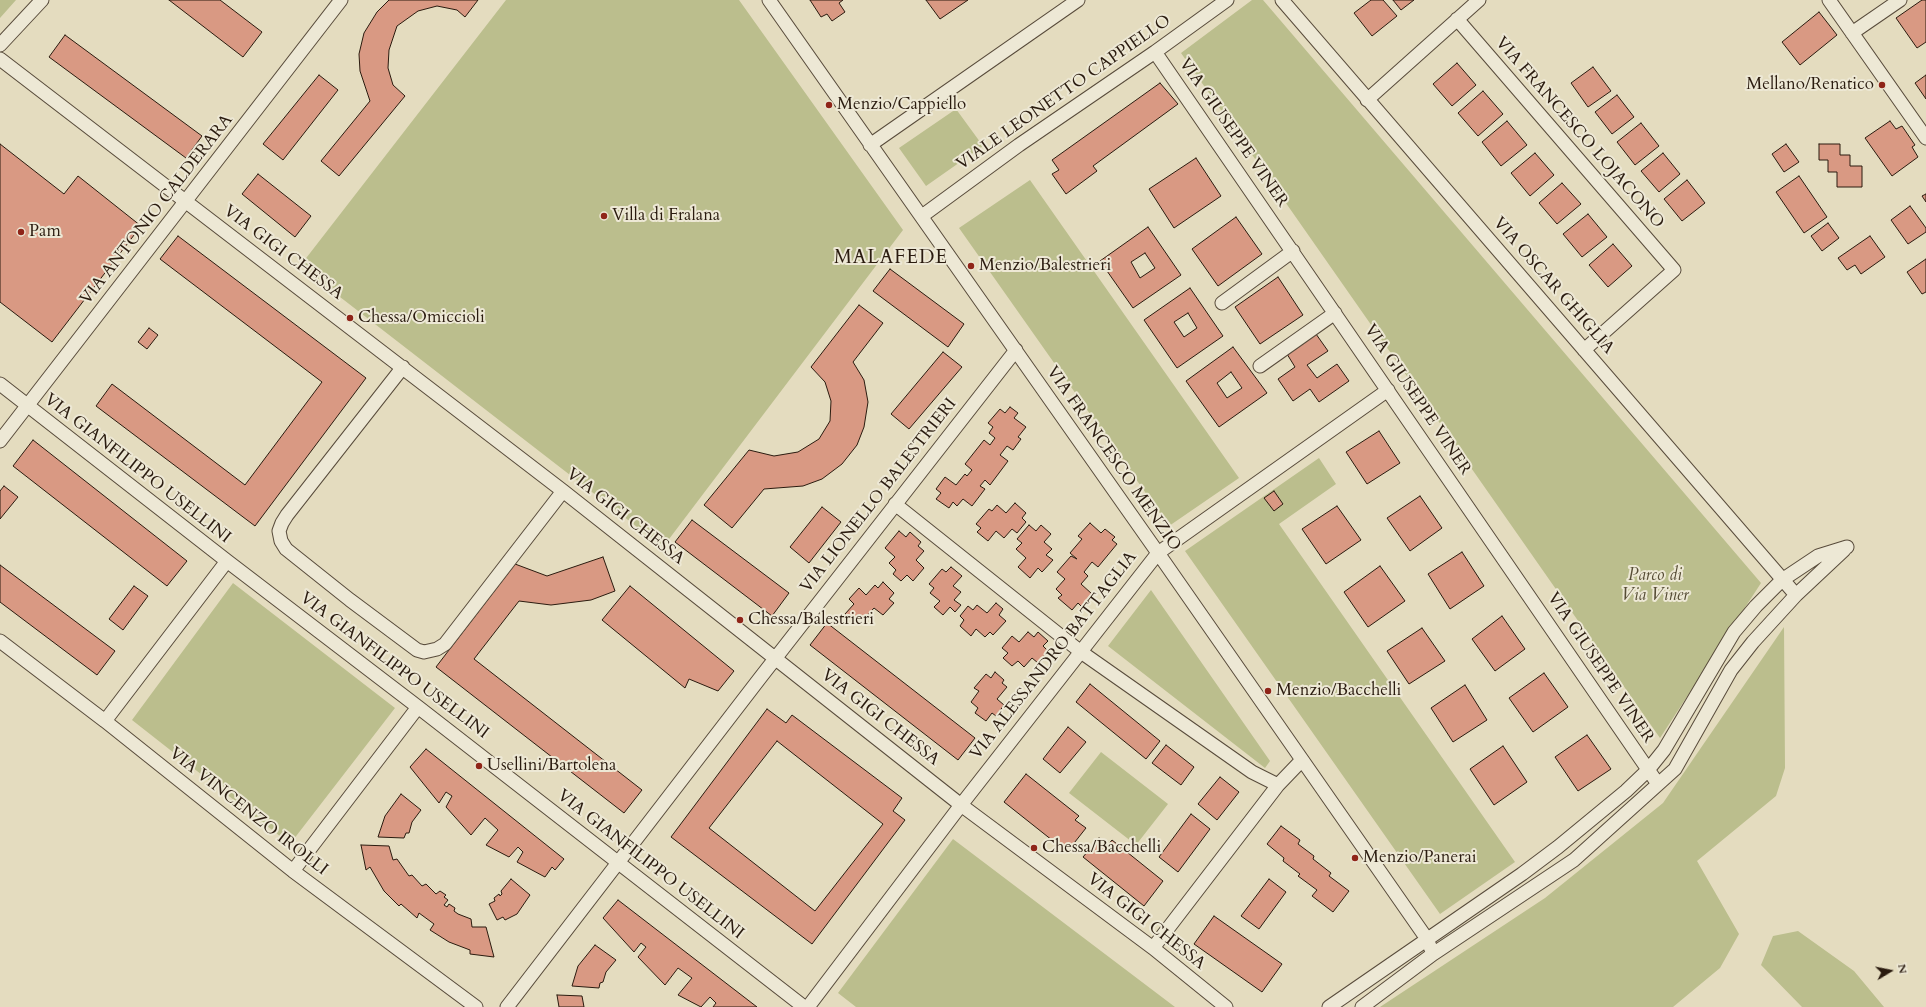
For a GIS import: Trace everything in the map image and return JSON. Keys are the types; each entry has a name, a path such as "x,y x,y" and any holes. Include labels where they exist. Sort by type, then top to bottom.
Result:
{"street":[{"path":"0,45 42,0"},
{"name":"VIA ANTONIO CALDERARA","path":"0,441 342,0"},
{"name":"VIA FRANCESCO MENZIO","path":"769,0 1158,553 1427,940 1433,954"},
{"path":"870,145 1078,0"},
{"name":"VIALE LEONETTO CAPPIELLO","path":"922,216 1019,145 1155,52 1227,0"},
{"name":"VIA OSCAR GHIGLIA","path":"1282,0 1796,595"},
{"path":"1367,100 1479,0"},
{"path":"1829,0 1926,138"},
{"path":"1852,34 1900,0"},
{"name":"VIA FRANCESCO LOJACONO","path":"1458,19 1674,270 1584,350"},
{"name":"VIA GIUSEPPE VINER","path":"1155,52 1658,784"},
{"name":"VIA GIGI CHESSA","path":"0,59 403,367 961,804 1152,948 1226,1007"},
{"path":"1222,303 1293,252"},
{"path":"1260,366 1335,313"},
{"name":"VIA LIONELLO BALESTRIERI","path":"507,1007 775,658 1016,350"},
{"path":"403,367 287,515 282,523 280,531 281,541 286,549 356,604 417,650 424,652 438,649 445,644 563,491"},
{"name":"VIA GIANFILIPPO USELLINI","path":"0,384 804,1007"},
{"name":"VIA ALESSANDRO BATTAGLIA","path":"808,1007 961,804 1158,553 1388,390"},
{"path":"895,504 1081,652 1252,772 1278,785"},
{"path":"1329,1007 1427,940 1558,847 1620,796 1648,770 1664,750 1680,726 1734,632 1756,606 1782,580 1818,556 1847,547 1796,595 1753,642 1731,670 1675,769 1574,860 1433,954 1362,1007"},
{"path":"105,721 227,561"},
{"name":"VIA VINCENZO IROLLI","path":"0,641 105,721 293,871 476,1007"},
{"path":"293,871 418,707"},
{"path":"1152,948 1278,785 1302,760"}],"green space":[{"path":"0,0 16,0 0,18"},
{"path":"506,0 739,0 903,230 663,547 300,266"},
{"name":"Parco di Via Viner","path":"1252,0 1263,0 1761,583 1660,738 1181,53"},
{"path":"956,109 983,146 926,186 899,148"},
{"path":"1030,180 1239,478 1169,526 959,228"},
{"path":"1319,458 1336,484 1279,524 1515,862 1440,914 1185,551"},
{"path":"233,583 395,708 290,844 132,720"},
{"path":"1151,590 1270,761 1265,768 1108,646"},
{"path":"1784,627 1785,768 1776,796 1697,861 1739,934 1720,968 1673,1007 1380,1007 1545,898 1663,803"},
{"path":"1101,752 1168,804 1136,845 1069,793"},
{"path":"953,839 1175,1007 856,1007 838,993"},
{"path":"1798,931 1854,971 1884,1007 1802,1007 1761,965 1773,936"}],"building":[{"path":"169,0 220,0 262,32 243,57"},
{"path":"389,0 478,0 465,17 457,10 437,6 418,11 397,26 389,50 388,68 393,85 405,96 339,176 321,161 370,101 360,71 359,54 364,33 377,12"},
{"path":"810,0 843,0 839,3 845,12 832,21 827,14 821,17"},
{"path":"926,0 968,0 940,19"},
{"path":"1371,0 1383,0 1397,16 1372,36 1354,13"},
{"path":"1393,0 1414,0 1401,10"},
{"path":"1922,0 1926,0 1926,42 1917,48 1896,18"},
{"path":"1819,12 1837,35 1800,65 1782,42"},
{"path":"65,35 202,136 186,158 49,57"},
{"path":"1457,63 1476,85 1452,106 1433,84"},
{"path":"1593,67 1611,91 1588,107 1571,83"},
{"path":"319,75 338,90 283,160 263,144"},
{"path":"1926,75 1926,99 1915,83"},
{"path":"1160,83 1178,104 1093,166 1097,171 1066,194 1052,174 1059,170 1052,160"},
{"path":"1483,91 1503,114 1478,136 1458,113"},
{"path":"1617,95 1634,117 1612,134 1595,112"},
{"path":"1507,121 1527,145 1501,166 1482,142"},
{"path":"1890,121 1896,129 1902,126 1915,145 1912,147 1918,157 1892,176 1865,138"},
{"path":"1641,123 1659,146 1635,165 1617,142"},
{"path":"0,144 64,194 78,176 141,226 52,342 0,302"},
{"path":"1786,144 1799,162 1784,172 1772,154"},
{"path":"1819,144 1840,144 1840,155 1850,155 1850,166 1862,166 1862,187 1837,187 1837,172 1828,172 1828,160 1819,160"},
{"path":"1535,153 1554,175 1530,196 1511,173"},
{"path":"1663,153 1680,174 1659,192 1641,171"},
{"path":"1196,158 1221,196 1174,228 1149,189"},
{"path":"258,174 311,216 295,237 242,194"},
{"path":"1799,176 1827,217 1804,233 1776,192"},
{"path":"1687,180 1705,203 1682,221 1664,199"},
{"path":"1562,183 1581,204 1557,224 1539,203"},
{"path":"1926,194 1926,202 1922,196"},
{"path":"1910,206 1926,228 1926,232 1908,244 1891,220"},
{"path":"1588,214 1607,237 1582,257 1563,234"},
{"path":"1236,217 1262,254 1218,286 1192,249"},
{"path":"1828,223 1839,238 1822,251 1811,236"},
{"path":"1148,227 1181,275 1133,308 1100,261","holes":["1145,253 1155,268 1140,278 1131,262"]},
{"path":"178,236 366,378 255,526 96,406 112,384 245,485 322,382 160,259"},
{"path":"1870,236 1885,257 1861,274 1855,265 1847,270 1838,258"},
{"path":"1613,244 1632,266 1608,287 1589,265"},
{"path":"1926,259 1926,292 1922,294 1907,272"},
{"path":"890,269 964,324 948,347 873,291"},
{"path":"1278,277 1303,315 1260,344 1235,307"},
{"path":"1190,288 1223,336 1177,368 1144,320","holes":["1188,313 1197,328 1184,337 1174,322"]},
{"path":"859,305 883,323 853,362 864,380 868,402 864,427 857,445 842,464 822,479 803,486 764,489 732,528 704,505 749,450 774,456 798,452 819,439 830,421 831,401 825,382 811,367"},
{"path":"149,328 158,335 147,349 138,342"},
{"path":"1316,334 1328,351 1307,365 1317,378 1337,364 1349,381 1319,402 1310,389 1293,401 1278,379 1295,367 1287,354"},
{"path":"1233,347 1267,393 1219,427 1186,381","holes":["1231,372 1242,388 1227,398 1217,383"]},
{"path":"943,352 962,367 909,429 891,414"},
{"path":"1010,407 1018,413 1014,418 1026,427 1018,437 1021,439 1013,450 1007,446 1000,455 1008,461 990,485 985,480 980,486 985,489 972,506 963,499 957,506 953,502 949,508 936,499 941,493 936,489 945,477 956,485 965,474 967,476 972,470 965,464 984,440 990,445 995,438 989,433 993,427 988,423 1000,409 1005,413"},
{"path":"1379,431 1400,463 1367,484 1346,452"},
{"path":"33,440 187,561 167,586 13,466"},
{"path":"4,486 18,497 0,519 0,491"},
{"path":"1274,491 1283,504 1274,511 1264,498"},
{"path":"1420,496 1442,528 1410,551 1387,518"},
{"path":"1015,503 1026,513 1022,518 1026,522 1017,533 1012,529 1004,538 996,531 988,541 977,532 981,528 976,524 989,509 992,511 997,505 1006,513"},
{"path":"1337,506 1361,540 1326,564 1302,529"},
{"path":"822,507 841,522 809,563 790,547"},
{"path":"692,520 789,593 772,616 675,542"},
{"path":"1090,523 1101,533 1105,529 1115,537 1112,540 1117,544 1098,567 1092,562 1084,572 1088,576 1081,584 1092,594 1082,607 1078,603 1072,610 1058,598 1062,595 1056,589 1065,579 1057,572 1071,556 1077,559 1070,553 1082,539 1078,536"},
{"path":"1029,525 1036,531 1041,525 1051,534 1044,542 1052,549 1046,555 1053,560 1042,572 1038,568 1030,578 1018,567 1026,558 1016,549 1022,543 1017,539"},
{"path":"899,531 906,537 910,532 921,542 918,546 924,551 916,560 924,568 913,581 907,575 901,581 893,574 896,570 889,563 895,557 885,548"},
{"path":"1462,552 1484,586 1450,609 1428,574"},
{"path":"603,557 615,591 591,600 551,605 519,601 474,659 642,790 624,813 436,667 515,564 547,576"},
{"path":"0,565 115,651 97,675 0,602"},
{"path":"1380,566 1405,601 1368,627 1344,592"},
{"path":"951,567 962,576 953,586 961,592 954,600 961,605 955,612 950,607 943,615 934,607 940,601 930,593 934,588 929,584 942,569 946,572"},
{"path":"883,582 894,593 889,599 894,603 883,615 874,608 864,619 860,616 855,622 845,614 854,604 849,599 859,588 866,595 875,585 878,588"},
{"path":"134,586 148,596 123,630 109,619"},
{"path":"630,586 734,671 718,691 689,679 685,688 602,620"},
{"path":"996,603 1003,609 999,615 1006,621 993,635 990,632 985,637 976,629 971,636 960,626 964,620 960,616 968,606 973,610 977,605 987,613"},
{"path":"1502,616 1525,649 1495,671 1472,639"},
{"path":"827,623 975,738 958,760 810,645"},
{"path":"1422,628 1445,661 1409,684 1387,651"},
{"path":"1028,632 1034,637 1038,632 1048,641 1043,646 1048,651 1038,663 1032,658 1024,667 1018,661 1012,666 1003,658 1008,653 1002,648 1012,636 1019,642"},
{"path":"995,672 1004,680 1002,683 1007,687 997,699 1004,705 996,716 992,713 986,721 975,713 978,708 971,702 979,691 974,688 986,674 991,678"},
{"path":"1544,673 1568,707 1533,732 1509,698"},
{"path":"1090,684 1160,741 1146,759 1076,702"},
{"path":"1465,685 1487,720 1453,742 1431,708"},
{"path":"767,709 786,723 792,715 902,798 893,811 905,820 812,944 671,837","holes":["777,741 883,824 815,911 709,828"]},
{"path":"1068,727 1086,742 1060,773 1043,759"},
{"path":"1587,735 1611,769 1578,791 1555,757"},
{"path":"1166,745 1194,767 1181,785 1152,763"},
{"path":"1503,746 1527,782 1494,805 1470,769"},
{"path":"426,749 564,859 555,870 552,867 545,877 517,862 523,852 518,847 509,857 486,845 498,830 485,818 471,835 446,807 452,796 446,792 439,803 410,767"},
{"path":"1026,774 1079,816 1075,820 1086,828 1067,852 1004,802"},
{"path":"1220,777 1239,792 1217,820 1198,804"},
{"path":"401,794 421,810 412,822 409,833 406,833 404,838 378,837 385,816"},
{"path":"1191,814 1210,829 1178,872 1159,857"},
{"path":"1281,826 1300,840 1298,844 1314,856 1313,859 1331,873 1329,876 1349,891 1333,912 1312,896 1317,890 1298,876 1300,874 1283,861 1284,858 1267,844"},
{"path":"1099,838 1108,845 1112,840 1163,881 1144,906 1083,857"},
{"path":"361,845 389,846 393,860 397,859 409,876 412,875 422,886 426,884 436,894 440,891 446,895 444,897 448,900 444,905 447,907 449,904 455,908 454,911 458,914 471,919 472,927 486,927 494,957 470,954 470,950 449,942 430,930 434,924 419,913 417,918 401,904 399,906 384,891 370,867 366,870"},
{"path":"511,879 530,895 517,914 505,920 503,917 497,920 489,904 495,901 494,898 499,894 500,896 502,894 501,891"},
{"path":"1269,879 1286,892 1259,929 1241,916"},
{"path":"618,900 757,1007 713,1007 716,1003 710,997 701,1007 678,995 692,978 678,968 665,985 638,957 646,947 641,943 634,952 603,918"},
{"path":"1214,916 1282,964 1262,992 1194,944"},
{"path":"595,945 616,960 606,972 603,982 600,983 599,988 572,986 578,966"},
{"path":"557,995 582,996 584,1007 559,1007"}],"place":[{"name":"Mellano/Renatico","path":"1882,85"},
{"name":"Menzio/Cappiello","path":"829,105"},
{"name":"Villa di Fralana","path":"604,216"},
{"name":"Pam","path":"21,232"},
{"name":"Menzio/Balestrieri","path":"971,266"},
{"name":"Chessa/Omiccioli","path":"350,318"},
{"name":"Chessa/Balestrieri","path":"740,620"},
{"name":"Menzio/Bacchelli","path":"1268,691"},
{"name":"Usellini/Bartolena","path":"479,766"},
{"name":"Chessa/Bacchelli","path":"1034,848"},
{"name":"Menzio/Panerai","path":"1355,858"}],"district":[{"name":"MALAFEDE","path":"891,259"}]}
